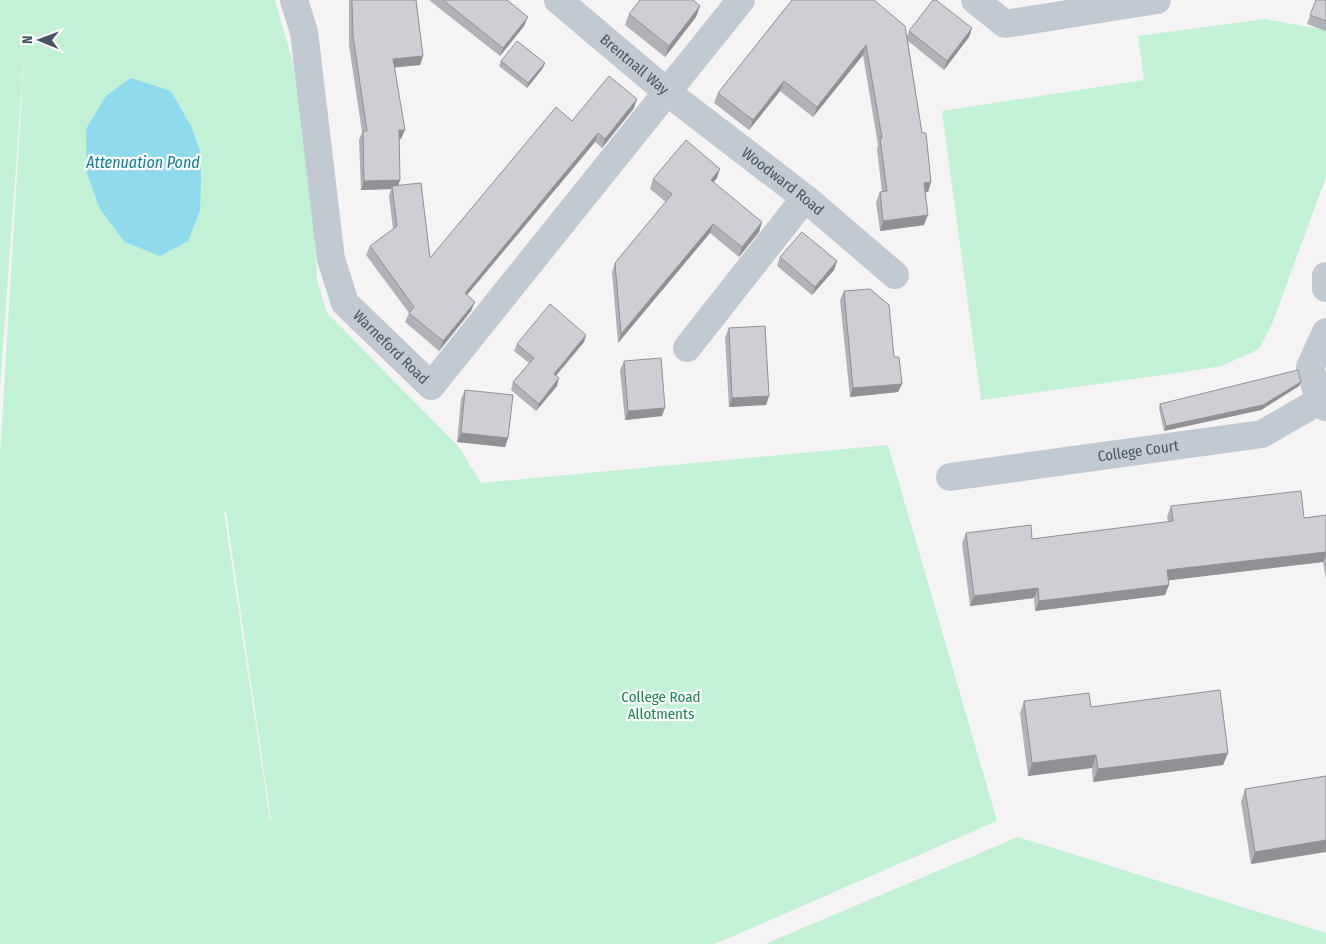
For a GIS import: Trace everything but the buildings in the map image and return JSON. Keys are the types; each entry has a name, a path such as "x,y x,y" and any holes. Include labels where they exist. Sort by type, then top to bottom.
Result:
{"street":[{"name":"Warneford Road","path":"294,0 304,32 331,259 345,303 431,386 667,92"},
{"name":"Brentnall Way","path":"558,0 667,92 741,0"},
{"path":"975,0 1005,24 1157,0"},
{"name":"Woodward Road","path":"667,92 805,198 895,275"},
{"path":"687,348 805,198"},
{"path":"1326,276 1326,288"},
{"name":"College Court","path":"950,477 1262,434 1322,404 1310,367 1326,332"}],"green space":[{"name":"College Road Allotments","path":"0,0 275,0 293,63 314,210 317,280 327,313 459,447 481,483 888,445 997,821 715,944 0,944 0,456 25,42 0,388","holes":["226,511 271,820 224,512"]},
{"path":"1265,19 1326,30 1326,177 1272,324 1259,349 1222,366 981,400 942,111 1144,80 1138,36"},
{"path":"1018,837 1326,933 1326,944 765,944"}],"water":[{"name":"Attenuation Pond","path":"131,78 171,91 192,128 200,151 200,211 188,241 160,256 125,242 100,209 87,173 86,129 106,96"}]}
